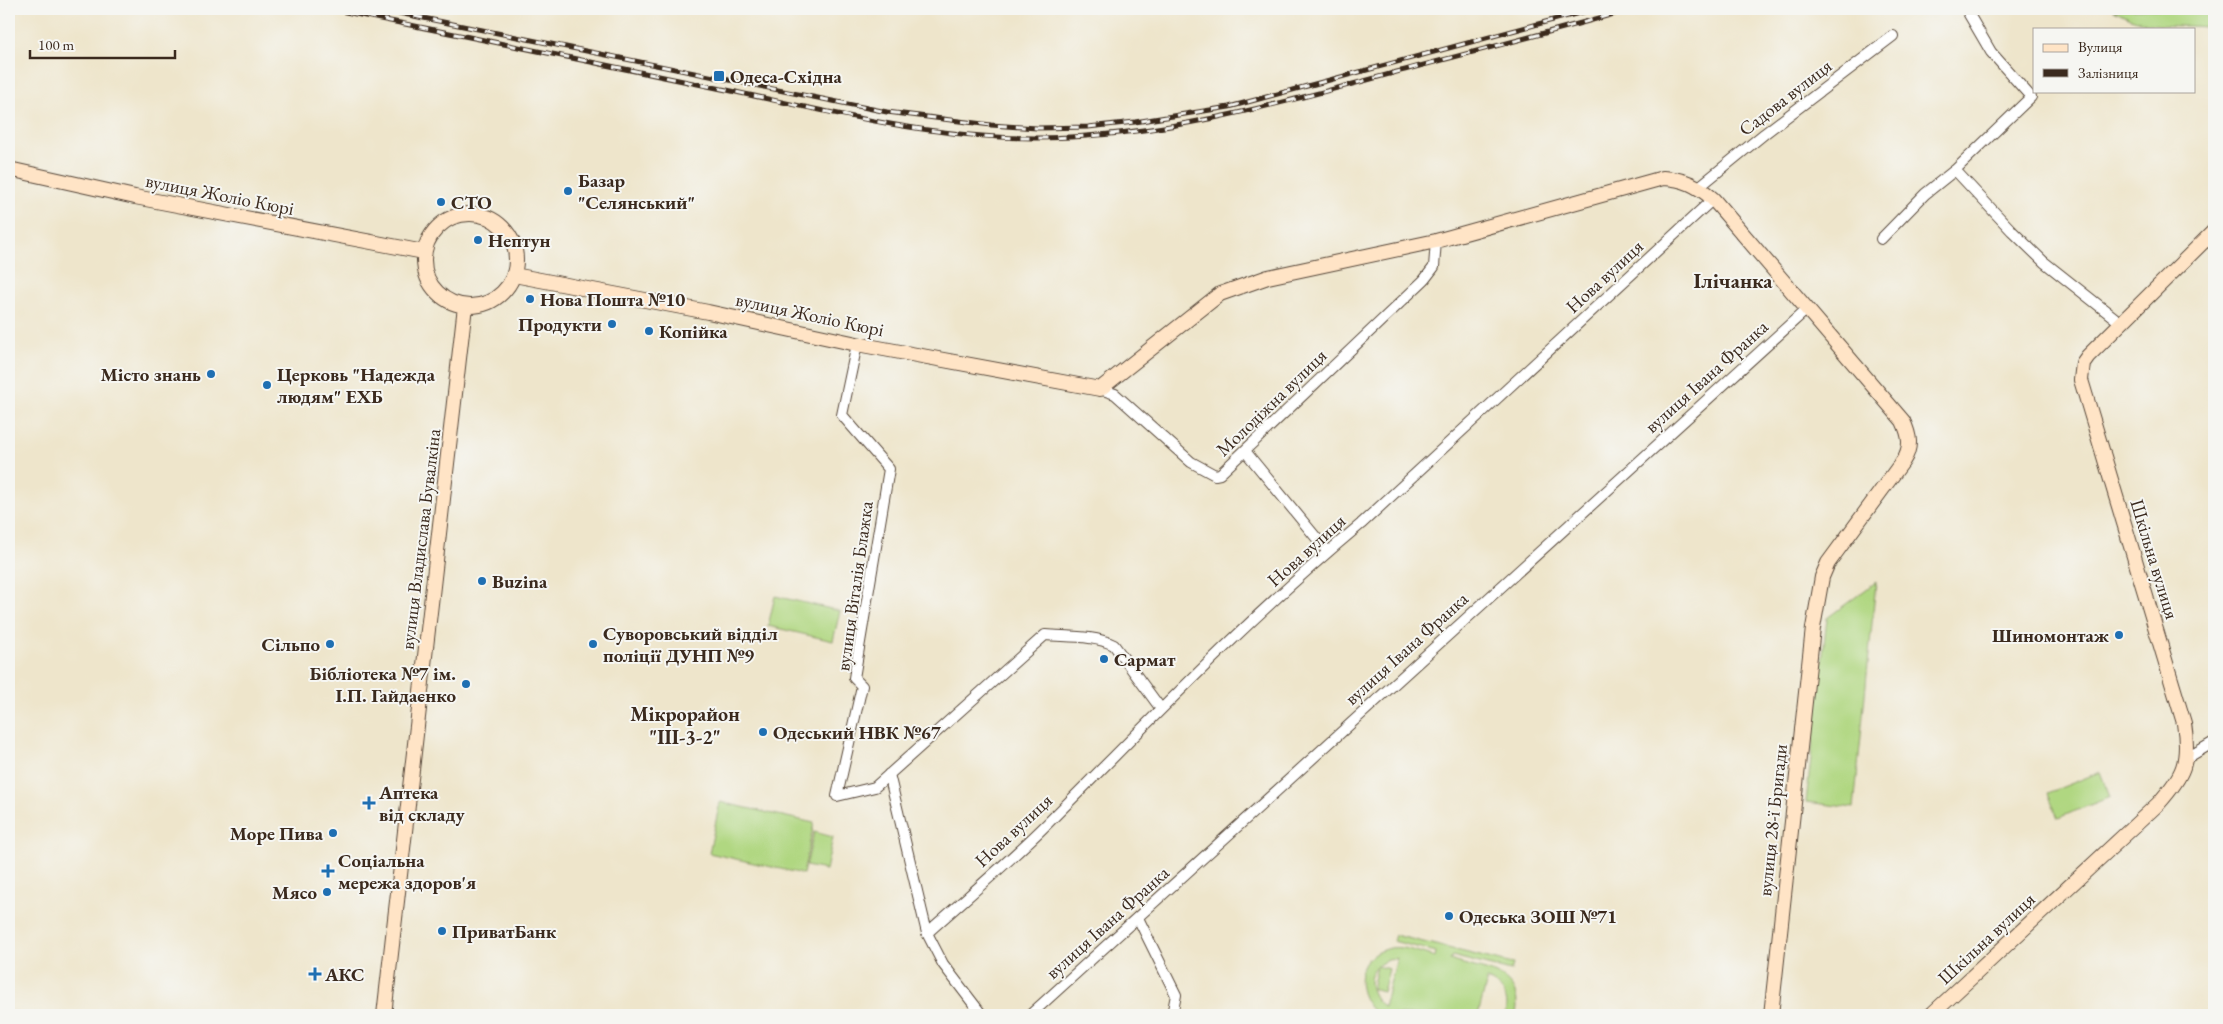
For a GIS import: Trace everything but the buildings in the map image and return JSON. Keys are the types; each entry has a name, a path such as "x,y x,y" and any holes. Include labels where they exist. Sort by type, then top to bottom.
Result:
{"street":[{"path":"1881,239 1925,194 1955,170 2031,97 1991,52 1966,11"},
{"name":"Садова вулиця","path":"1699,187 1764,134 1893,36"},
{"name":"вулиця Жоліо Кюрі","path":"9,169 135,197 424,252"},
{"path":"1955,170 2044,262 2121,323 2214,232"},
{"path":"1100,389 1220,294 1268,278 1436,241 1663,178 1688,182 1699,187"},
{"name":"вулиця 28-ї Бригади","path":"1699,187 1713,199 1903,421 1910,443 1909,452 1828,563 1822,577 1812,628 1771,1015"},
{"name":"Нова вулиця","path":"927,932 1047,824 1161,709 1328,552 1398,491 1713,199"},
{"path":"474,213 495,221 506,231 514,244 516,259 514,274 507,288 495,299 481,305 466,306 451,302 438,293 429,281 424,267 424,252 429,237 439,225 451,217 474,213"},
{"name":"Молодіжна вулиця","path":"1100,389 1115,394 1191,462 1215,475 1220,474 1424,280 1434,267 1436,241"},
{"name":"вулиця Жоліо Кюрі","path":"514,274 708,312 857,344 1100,389"},
{"name":"вулиця Владислава Бувалкіна","path":"384,1015 466,306"},
{"name":"вулиця Івана Франка","path":"1030,1015 1807,309"},
{"name":"Шкільна вулиця","path":"1931,1015 2158,804 2171,790 2182,773 2187,758 2187,741 2175,689 2081,380 2081,372 2088,356 2121,323"},
{"name":"вулиця Віталія Блажка","path":"857,344 842,415 889,469 854,678 862,686 838,796 875,787 889,774"},
{"path":"1245,452 1328,552"},
{"path":"982,1015 943,964 927,932 889,774 1045,635 1089,638 1107,641 1114,645 1161,709"},
{"path":"2187,758 2210,744 2214,731"},
{"path":"1138,918 1176,995 1172,1015"}],"green space":[{"path":"2112,9 2214,9 2214,28 2167,26 2141,22"},
{"path":"1876,582 1854,808 1806,802 1827,618"},
{"path":"775,596 840,611 833,641 768,626"},
{"path":"2100,772 2110,797 2058,818 2048,793"},
{"path":"720,802 814,823 803,874 709,853"},
{"path":"814,832 833,837 826,870 806,866"},
{"path":"1395,935 1513,964 1511,971 1452,956 1450,960 1487,970 1507,981 1513,989 1517,1000 1516,1015 1505,1015 1507,1004 1504,994 1501,989 1487,980 1478,1015 1378,1015 1364,998 1361,989 1362,969 1367,961 1375,954 1392,948 1410,950 1435,957 1436,952 1393,941","holes":["1397,958 1384,1007 1373,993 1370,982 1373,971 1388,959"]},
{"path":"1377,966 1389,969 1383,992 1372,989"}],"railway":[{"path":"331,9 877,122 958,134 1039,138 1129,132 1218,117 1305,97 1631,9"},
{"path":"379,9 887,112 991,125 1037,128 1088,127 1135,122 1229,107 1594,9"}],"place":[{"name":"Одеса-Східна","path":"719,76"},
{"name":"Базар \"Селянський\"","path":"568,191"},
{"name":"СТО","path":"441,202"},
{"name":"Нептун","path":"478,240"},
{"name":"Нова Пошта №10","path":"530,299"},
{"name":"Продукти","path":"612,324"},
{"name":"Копійка","path":"649,331"},
{"name":"Місто знань","path":"211,374"},
{"name":"Церковь \"Надежда людям\" ЕХБ","path":"267,385"},
{"name":"Buzina","path":"482,581"},
{"name":"Шиномонтаж","path":"2119,635"},
{"name":"Сільпо","path":"330,644"},
{"name":"Суворовський відділ поліції ДУНП №9","path":"593,644"},
{"name":"Сармат","path":"1104,659"},
{"name":"Бібліотека №7 ім. І.П. Гайдаєнко","path":"466,684"},
{"name":"Одеський НВК №67","path":"763,732"},
{"name":"Аптека від складу","path":"369,803"},
{"name":"Море Пива","path":"333,833"},
{"name":"Соціальна мережа здоров'я","path":"328,871"},
{"name":"Мясо","path":"327,892"},
{"name":"Одеська ЗОШ №71","path":"1449,916"},
{"name":"ПриватБанк","path":"442,931"},
{"name":"АКС","path":"315,974"}],"district":[{"name":"Ілічанка","path":"1733,281"},
{"name":"Мікрорайон \"ІІІ-3-2\"","path":"685,726"}]}
